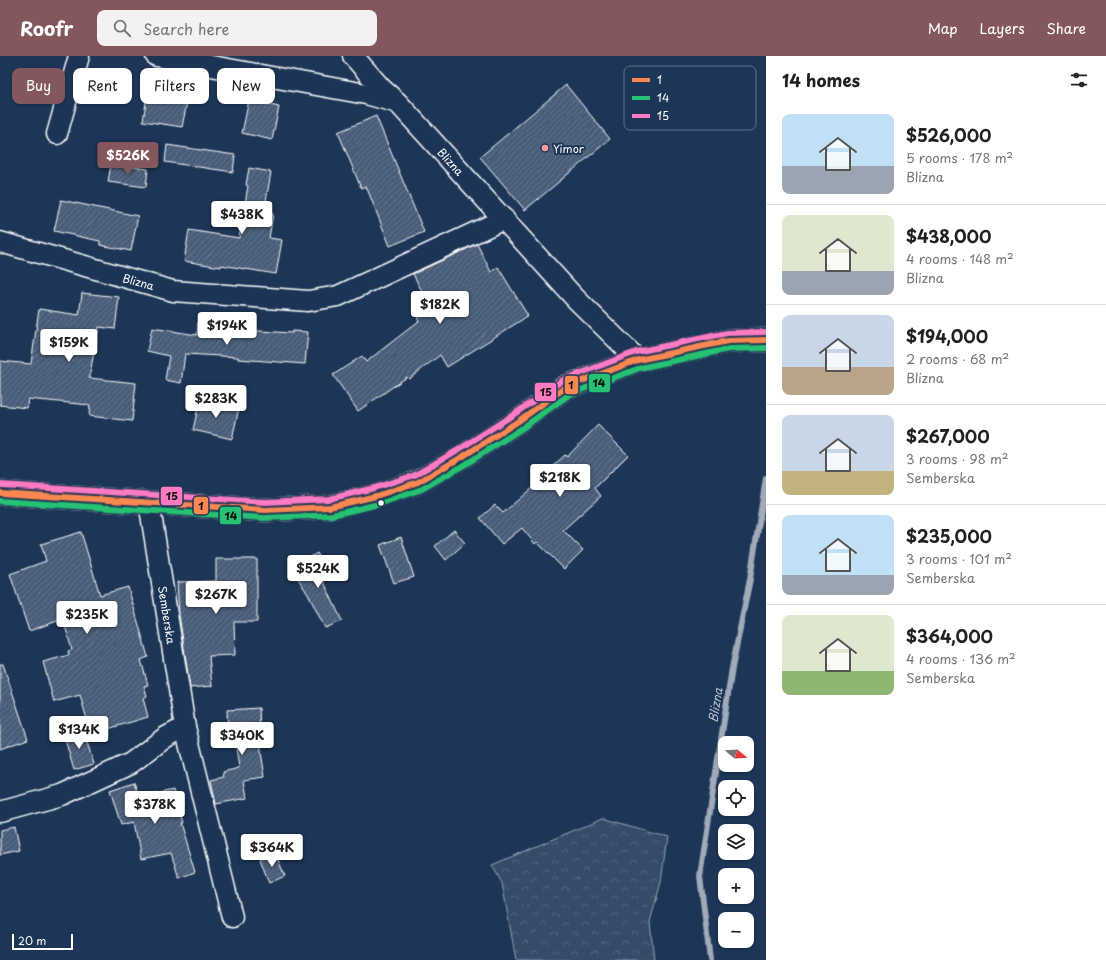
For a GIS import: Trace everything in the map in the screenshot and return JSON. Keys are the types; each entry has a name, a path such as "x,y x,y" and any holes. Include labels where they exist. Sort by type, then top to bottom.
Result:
{"main road":[{"path":"0,493 265,510 330,507 376,496 418,482 462,457 517,422 566,387 638,360 728,341 766,340"}],"street":[{"path":"57,134 79,56"},
{"path":"156,56 358,93 398,102"},
{"name":"Blizna","path":"353,56 382,89 398,102 575,298 638,360"},
{"name":"Blizna","path":"0,242 173,291 308,301 338,296 504,220"},
{"name":"Semberska","path":"149,502 185,728 232,917"},
{"path":"0,812 62,795 131,763 166,737 185,728"}],"green space":[{"path":"603,818 667,837 661,882 650,922 654,960 516,960 502,883 492,865"}],"building":[{"name":"Yimor","path":"566,85 610,139 525,210 480,157"},
{"path":"146,104 187,104 182,127 143,121"},
{"path":"248,104 266,104 279,107 272,140 242,133"},
{"path":"376,116 424,232 390,246 366,186 361,188 338,132"},
{"path":"167,145 235,155 233,172 165,162"},
{"path":"111,164 148,169 146,187 108,182"},
{"path":"249,168 271,172 264,213 273,214 269,238 282,240 276,274 221,265 221,267 184,261 189,230 239,238 248,186 246,185"},
{"path":"61,200 138,216 131,251 100,245 100,241 54,231"},
{"path":"477,244 491,272 498,267 528,316 447,367 440,355 409,379 407,377 358,411 333,375 362,356 366,362 419,321 417,318 431,309 413,274"},
{"path":"82,293 119,297 115,329 99,327 89,378 136,383 132,421 89,416 90,405 28,399 27,408 0,405 0,361 31,364 39,309 79,315"},
{"path":"198,322 227,324 227,329 292,333 292,331 308,332 305,364 238,359 238,357 185,354 181,383 165,380 169,356 147,351 152,328 197,335"},
{"path":"200,398 239,408 232,439 193,430"},
{"path":"598,425 628,455 595,488 601,496 563,530 583,550 564,569 537,542 535,544 522,528 502,544 480,518 495,505 503,513 534,486 532,485 565,455 567,457"},
{"path":"454,530 465,543 446,560 435,546"},
{"path":"81,532 100,595 128,587 148,657 141,660 148,685 144,686 147,696 143,698 148,717 91,734 80,695 54,702 43,662 69,655 68,651 72,650 63,619 29,631 10,574 46,561 41,544"},
{"path":"401,537 414,577 394,583 380,545"},
{"path":"317,553 327,569 321,572 325,579 323,580 342,621 325,628 309,596 292,569"},
{"path":"216,559 257,559 257,622 234,622 235,655 209,656 212,686 190,688 179,614 177,582 216,581"},
{"path":"0,664 3,664 28,739 0,749"},
{"path":"259,708 261,752 265,777 244,780 247,798 216,804 211,780 224,777 223,772 239,768 234,733 228,733 227,710"},
{"path":"83,730 94,764 74,770 64,736"},
{"path":"134,782 139,798 173,790 182,823 180,823 195,872 179,878 171,853 141,859 134,822 121,825 110,790"},
{"path":"14,827 19,851 0,855 0,830"},
{"path":"275,853 285,876 269,883 260,859"}],"waterway":[{"name":"Blizna","path":"710,960 700,876 732,668 750,579 766,478"}],"transit line":[{"name":"15","path":"1,485 265,502 329,499 374,488 415,475 513,415 563,380 636,352 727,333 766,332"},
{"name":"1","path":"0,493 265,510 330,507 376,496 418,482 462,457 517,422 566,387 638,360 728,341 766,340"},
{"name":"14","path":"0,501 264,518 332,515 379,504 422,489 466,464 521,429 570,394 640,368 729,349 766,348"}],"place":[{"name":"Yimor","path":"545,148"}]}
